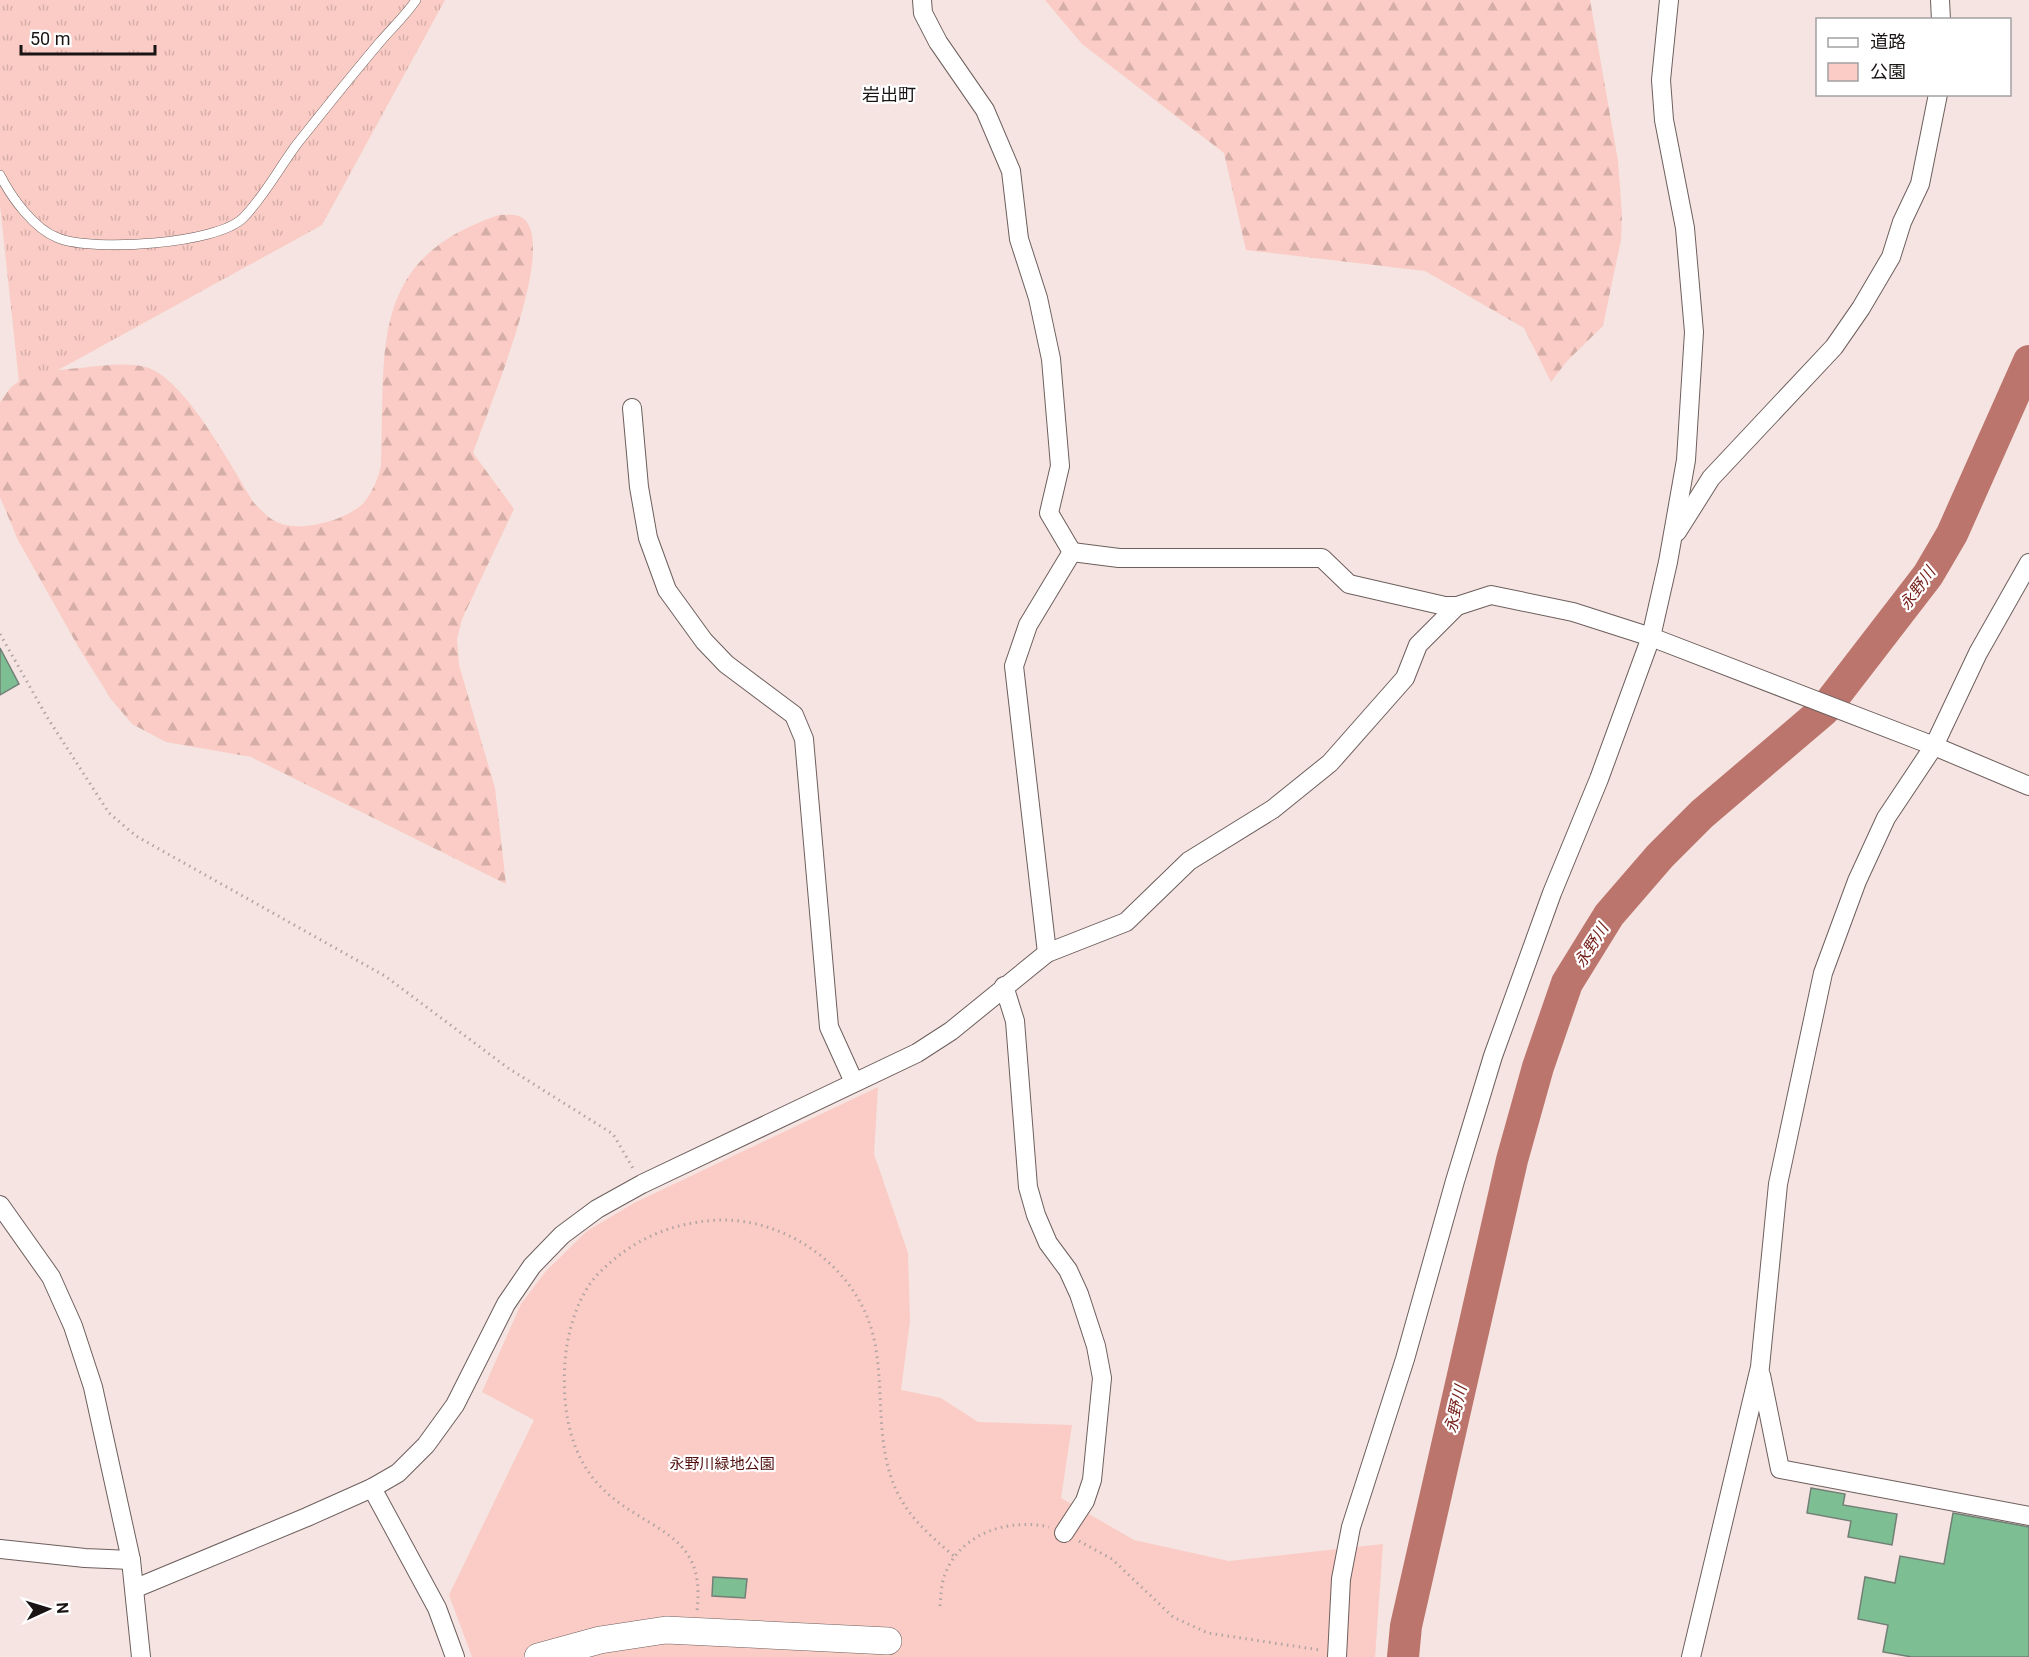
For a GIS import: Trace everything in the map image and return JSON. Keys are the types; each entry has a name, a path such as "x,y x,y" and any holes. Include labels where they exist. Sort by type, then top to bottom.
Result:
{"street":[{"path":"922,0 923,13 938,42 988,117 1011,171 1019,239 1038,298 1051,359 1060,465 1050,513 1072,552"},
{"path":"1337,1655 1341,1579 1351,1527 1405,1359 1486,1079 1552,893 1599,779 1651,638 1671,543 1686,460 1694,332 1685,228 1664,120 1661,80 1669,0"},
{"path":"1940,0 1941,18"},
{"path":"1671,543 1711,478 1834,347 1862,308 1891,257 1902,222 1920,184 1938,96"},
{"path":"632,408 639,487 648,538 667,590 704,641 726,664 794,715 804,740 829,1027 854,1082"},
{"path":"1072,552 1119,558 1322,558 1349,584 1445,606 1456,606 1491,595 1573,612 1651,638 1934,746 2029,786"},
{"path":"1047,953 1014,666 1028,625 1072,552"},
{"path":"1691,1657 1760,1367 1778,1184 1823,973 1857,880 1886,818 1934,746 1978,653 2029,563"},
{"path":"136,1588 372,1488 405,1466 426,1445 455,1405 506,1304 531,1266 562,1235 597,1209 642,1184 917,1053 951,1031 1047,953 1126,922 1189,861 1273,809 1330,763 1405,678 1418,645 1456,606"},
{"path":"1004,986 1014,1021 1028,1187 1036,1215 1048,1243 1068,1270 1079,1294 1096,1346 1102,1378 1092,1480 1085,1501 1064,1533"},
{"path":"0,1205 51,1276 73,1326 93,1387 136,1588 141,1657"},
{"path":"1760,1367 1780,1469 2029,1516"},
{"path":"372,1488 437,1608 455,1657"},
{"path":"0,1549 131,1560"},
{"path":"538,1657 600,1640 634,1634 695,1630 888,1641"}],"lane":[{"path":"0,175 18,203 39,225 56,238 101,247 181,239 227,229 243,218 298,144 416,0"}],"path":[{"path":"0,634 47,717 109,813 127,829 385,976 508,1068 613,1134 642,1184"},
{"path":"695,1630 699,1594 698,1574 691,1556 678,1541 629,1510 597,1483 573,1445 563,1395 566,1356 573,1318 590,1283 616,1255 640,1239 674,1227 702,1221 734,1220 762,1226 819,1251 846,1279 862,1306 874,1338 885,1452 891,1477 916,1523 955,1557"},
{"path":"940,1606 944,1578 965,1544 1011,1524 1048,1526 1112,1559 1173,1617 1208,1633 1337,1655"}],"green space":[{"path":"0,0 445,0 322,225 20,391 0,205"},
{"path":"1045,0 1590,0 1618,161 1622,215 1621,240 1603,326 1567,361 1551,382 1524,328 1425,271 1246,250 1224,153 1082,44"},
{"path":"499,215 519,216 528,224 533,243 531,270 515,336 473,453 514,509 462,619 457,639 459,665 495,788 506,884 251,757 166,742 132,724 111,699 79,648 18,540 0,497 0,402 11,388 22,380 46,372 105,365 129,365 145,367 160,374 175,387 206,425 254,503 272,519 288,526 313,525 350,513 369,496 381,466 385,347 392,314 405,283 425,256 456,234"},
{"name":"永野川緑地公園","path":"878,1087 874,1154 908,1253 910,1321 901,1390 941,1398 978,1422 1072,1425 1061,1498 1134,1540 1229,1561 1383,1544 1375,1657 472,1657 449,1595 534,1420 482,1392 521,1304 546,1271 587,1231 634,1203"}],"building":[{"path":"0,648 19,684 0,695"},
{"path":"1811,1488 1845,1494 1843,1505 1897,1514 1892,1545 1848,1537 1851,1521 1807,1513"},
{"path":"1953,1513 2029,1527 2029,1657 1912,1657 1883,1652 1888,1625 1858,1619 1865,1577 1895,1583 1900,1556 1944,1564"},
{"path":"713,1577 747,1579 745,1598 712,1596"}],"waterway":[{"name":"永野川","path":"1403,1657 1406,1626 1512,1160 1538,1067 1567,983 1609,915 1660,856 1702,814 1824,710 1928,575 1952,534 2029,361"}],"district":[{"name":"岩出町","path":"889,95"}]}
